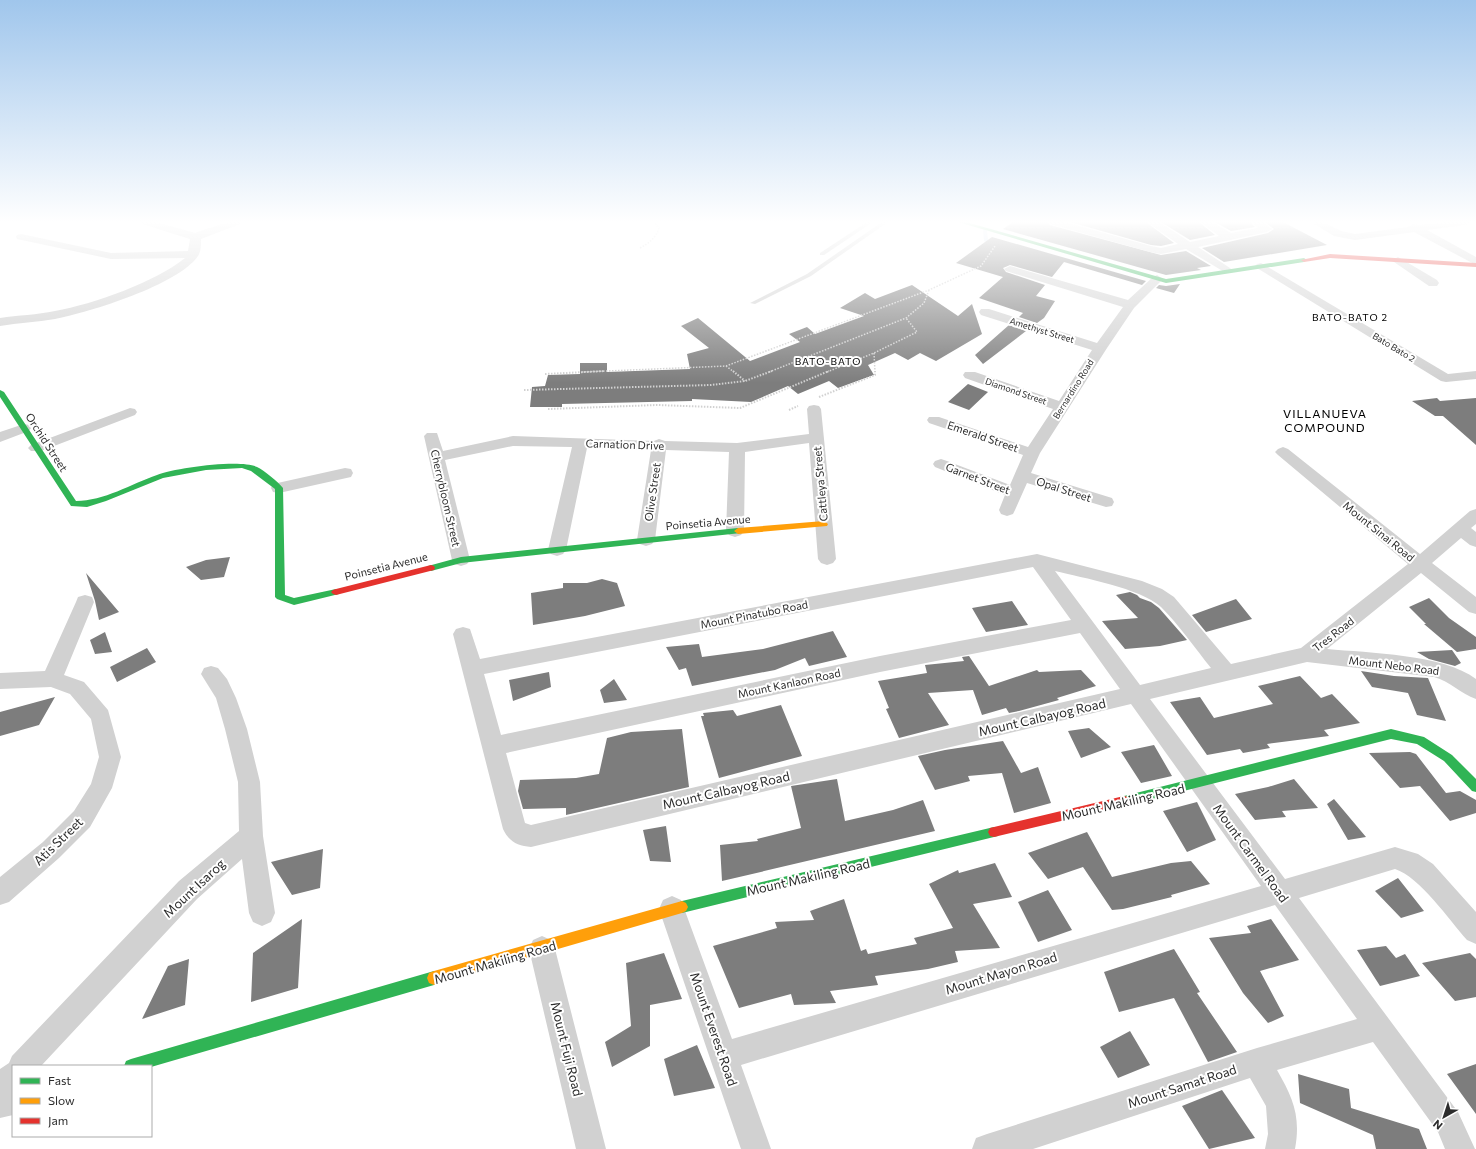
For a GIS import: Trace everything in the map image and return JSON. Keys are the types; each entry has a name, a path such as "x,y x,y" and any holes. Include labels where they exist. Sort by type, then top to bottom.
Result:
{"street":[{"path":"0,322 56,315 120,295 165,276"},
{"path":"1032,276 1130,305"},
{"path":"1146,276 1173,281 1199,276"},
{"name":"Bato Bato 2","path":"1277,276 1446,378 1476,376"},
{"path":"1422,276 1433,283"},
{"name":"Bernardino Road","path":"1007,510 1032,453 1100,348 1130,305 1157,279"},
{"name":"Amethyst Street","path":"985,312 1100,348"},
{"name":"Diamond Street","path":"970,375 1062,407"},
{"name":"Orchid Street","path":"0,392 74,504 87,504 103,499 161,476 206,468 242,466 254,469 278,488"},
{"name":"Cattleya Street","path":"812,403 826,559"},
{"path":"36,448 130,412"},
{"name":"Emerald Street","path":"934,420 1032,453"},
{"path":"0,437 24,428"},
{"name":"Cherrybloom Street","path":"432,436 461,560"},
{"name":"Carnation Drive","path":"436,457 513,441 659,444 737,448 816,438"},
{"path":"557,550 581,442"},
{"name":"Olive Street","path":"646,540 659,444"},
{"path":"735,531 737,448"},
{"name":"Mount Sinai Road","path":"1283,452 1420,564 1452,587 1476,607"},
{"name":"Garnet Street","path":"941,464 1015,493"},
{"path":"278,488 345,473"},
{"name":"Opal Street","path":"1022,476 1106,502"},
{"name":"Poinsetia Avenue","path":"278,488 280,597 294,602 461,560 735,531 824,524"},
{"name":"Tres Road","path":"1136,695 1307,654 1420,564 1476,515"},
{"path":"1461,529 1476,541"},
{"path":"1037,560 1136,586 1155,594 1167,602 1227,673"},
{"name":"Mount Carmel Road","path":"1037,560 1448,1122 1460,1149"},
{"name":"Mount Pinatubo Road","path":"471,669 1037,560"},
{"path":"0,681 52,679 85,602"},
{"name":"Mount Kanlaon Road","path":"494,746 880,664 1085,625"},
{"name":"Mount Calbayog Road","path":"463,634 471,669 494,746 515,829 522,834 531,836 1136,695"},
{"name":"Mount Nebo Road","path":"1307,654 1434,669 1451,673 1467,682 1476,691"},
{"path":"211,674 220,685 226,698 240,744 249,782 251,836 262,913"},
{"name":"Atis Street","path":"0,893 51,850 82,819 101,788 110,757 101,716 77,688 52,679"},
{"name":"Mount Makiling Road","path":"134,1065 542,948 672,909 1200,783 1391,734 1420,740 1448,758 1476,787"},
{"name":"Mount Isarog","path":"23,1065 188,890 251,836"},
{"name":"Mount Mayon Road","path":"723,1056 1395,858 1409,862 1424,872 1476,931"},
{"name":"Mount Everest Road","path":"672,909 756,1149"},
{"name":"Mount Fuji Road","path":"542,948 591,1149"},
{"name":"Mount Samat Road","path":"987,1149 1257,1062 1378,1027"},
{"path":"1257,1062 1280,1103 1283,1134 1280,1149"},
{"path":"0,1090 12,1077"},
{"path":"0,1103 12,1100"}],"lane":[{"path":"753,303 808,276"}],"path":[{"path":"545,374 726,366 929,290 960,276"},
{"path":"524,390 711,385 745,381 787,366 906,318 919,309 927,300 929,290"},
{"path":"548,409 657,405 740,408 874,353 917,332 906,318"},
{"path":"789,410 812,403 875,375 874,353"},
{"path":"726,366 745,381"}],"building":[{"path":"998,276 1017,276 1045,285 1036,296 1055,301 1044,318 1037,323 1019,317 1023,313 979,298 1003,277"},
{"path":"1110,276 1127,276 1146,281 1142,285"},
{"path":"1180,284 1174,293 1156,288 1159,285 1166,286"},
{"path":"912,285 958,316 972,304 982,334 936,361 920,353 908,360 895,353 868,365 874,375 838,388 829,381 798,394 788,386 751,402 692,399 692,401 562,404 562,407 530,407 532,387 545,386 548,375 580,374 580,363 607,363 607,372 690,369 687,354 709,348 681,326 698,318 750,361 800,342 789,334 807,327 815,334 864,316 840,308 865,293 875,299"},
{"path":"1009,325 1026,331 983,364 975,355"},
{"path":"968,384 988,392 969,410 948,402"},
{"path":"1437,398 1440,401 1476,398 1476,445 1443,416 1435,416 1412,401"},
{"path":"230,557 224,577 201,580 186,567 206,560"},
{"path":"86,573 119,612 99,620 95,601"},
{"path":"602,579 617,583 625,606 585,616 533,625 531,593 563,588 563,583 587,583"},
{"path":"1130,592 1151,602 1159,608 1187,640 1160,646 1125,649 1102,621 1138,618 1116,595"},
{"path":"1429,598 1449,618 1476,637 1476,649 1457,652 1424,624 1426,624 1409,607"},
{"path":"1236,599 1252,619 1206,632 1192,615"},
{"path":"1012,601 1028,625 986,632 972,608"},
{"path":"833,631 847,657 809,666 805,658 775,670 692,686 686,668 679,670 666,647 699,644 702,657 763,649"},
{"path":"105,632 112,652 95,654 90,640"},
{"path":"147,648 156,662 117,682 110,667"},
{"path":"1452,650 1461,663 1455,666 1429,659 1417,652"},
{"path":"969,656 989,686 1037,670 1039,672 1081,670 1096,686 1057,698 1059,700 1019,711 1009,713 1006,708 982,715 973,690 928,693 949,725 899,738 886,709 889,708 878,681 927,673 925,665 964,661 962,657"},
{"path":"1361,671 1394,676 1428,678 1446,721 1417,715 1408,693 1372,687"},
{"path":"549,672 551,687 513,701 509,680"},
{"path":"1300,676 1321,698 1332,694 1360,723 1324,730 1329,736 1267,744 1270,748 1243,753 1240,749 1207,755 1170,702 1200,697 1214,718 1273,704 1258,686"},
{"path":"614,679 627,700 604,703 600,690"},
{"path":"55,697 39,725 0,736 0,712"},
{"path":"781,705 802,756 719,778 701,716 704,716 703,713 733,710 737,716"},
{"path":"1089,728 1111,747 1081,758 1068,731"},
{"path":"682,729 689,787 566,815 566,808 523,809 518,791 520,780 576,778 599,774 607,738 631,732"},
{"path":"1003,741 1021,773 1038,767 1051,803 1014,813 1002,773 968,776 970,781 935,790 918,756 945,750"},
{"path":"1154,745 1172,776 1141,783 1121,752"},
{"path":"1410,752 1416,754 1446,793 1460,791 1476,800 1476,813 1450,821 1420,786 1400,788 1369,753"},
{"path":"837,779 845,821 893,810 923,800 935,831 722,881 720,845 758,841 757,839 801,828 791,786"},
{"path":"1294,779 1318,808 1282,811 1286,817 1255,820 1235,794 1268,787"},
{"path":"1334,799 1366,837 1348,840 1327,804"},
{"path":"1197,802 1216,840 1187,852 1163,811"},
{"path":"666,826 671,862 650,861 643,830"},
{"path":"1087,832 1112,877 1171,863 1191,861 1210,884 1171,895 1172,897 1123,909 1112,910 1083,867 1048,879 1028,853"},
{"path":"323,849 320,888 292,895 271,862"},
{"path":"995,863 1012,897 973,904 1000,948 955,951 958,962 928,969 875,976 878,985 830,991 836,1003 794,1005 791,994 739,1008 713,946 777,928 775,922 814,920 810,911 844,899 861,951 866,949 868,954 917,944 914,938 953,928 929,884 958,870 959,873"},
{"path":"1398,878 1424,911 1401,918 1375,891"},
{"path":"1048,890 1072,930 1038,942 1018,902"},
{"path":"302,919 298,988 251,1002 253,953"},
{"path":"1271,919 1299,960 1260,971 1284,1016 1268,1023 1243,993 1209,938 1251,933 1247,926"},
{"path":"1386,946 1396,958 1405,954 1420,976 1380,986 1357,950"},
{"path":"1174,949 1200,992 1197,993 1237,1052 1208,1062 1174,998 1119,1012 1104,972"},
{"path":"664,953 682,999 650,1005 650,1046 612,1067 605,1042 631,1026 626,963"},
{"path":"1470,953 1476,959 1476,997 1455,1001 1422,963"},
{"path":"189,959 185,1005 142,1019 168,966"},
{"path":"1130,1031 1150,1065 1118,1078 1100,1047"},
{"path":"697,1045 715,1088 674,1096 664,1059"},
{"path":"1476,1064 1476,1114 1447,1074"},
{"path":"1298,1074 1349,1089 1351,1108 1419,1129 1427,1149 1376,1149 1373,1135 1300,1103"},
{"path":"1222,1090 1255,1138 1209,1149 1182,1106"}],"traffic: fast":[{"path":"1147,276 1166,281 1201,276"},
{"path":"0,392 74,504 87,504 103,499 161,476 206,468 242,466 254,469 279,488 280,597 294,602 336,592"},
{"path":"431,568 461,560 738,531"},
{"path":"1124,801 1391,734 1420,740 1448,758 1476,787"},
{"path":"682,907 994,832"},
{"path":"134,1065 434,978"}],"traffic: slow":[{"path":"738,531 824,524"},
{"path":"434,978 682,907"}],"traffic: jam":[{"path":"336,592 431,568"},
{"path":"994,832 1124,801"}],"district":[{"name":"BATO-BATO 2","path":"1350,317"},
{"name":"BATO-BATO","path":"828,361"},
{"name":"VILLANUEVA COMPOUND","path":"1325,420"}]}
